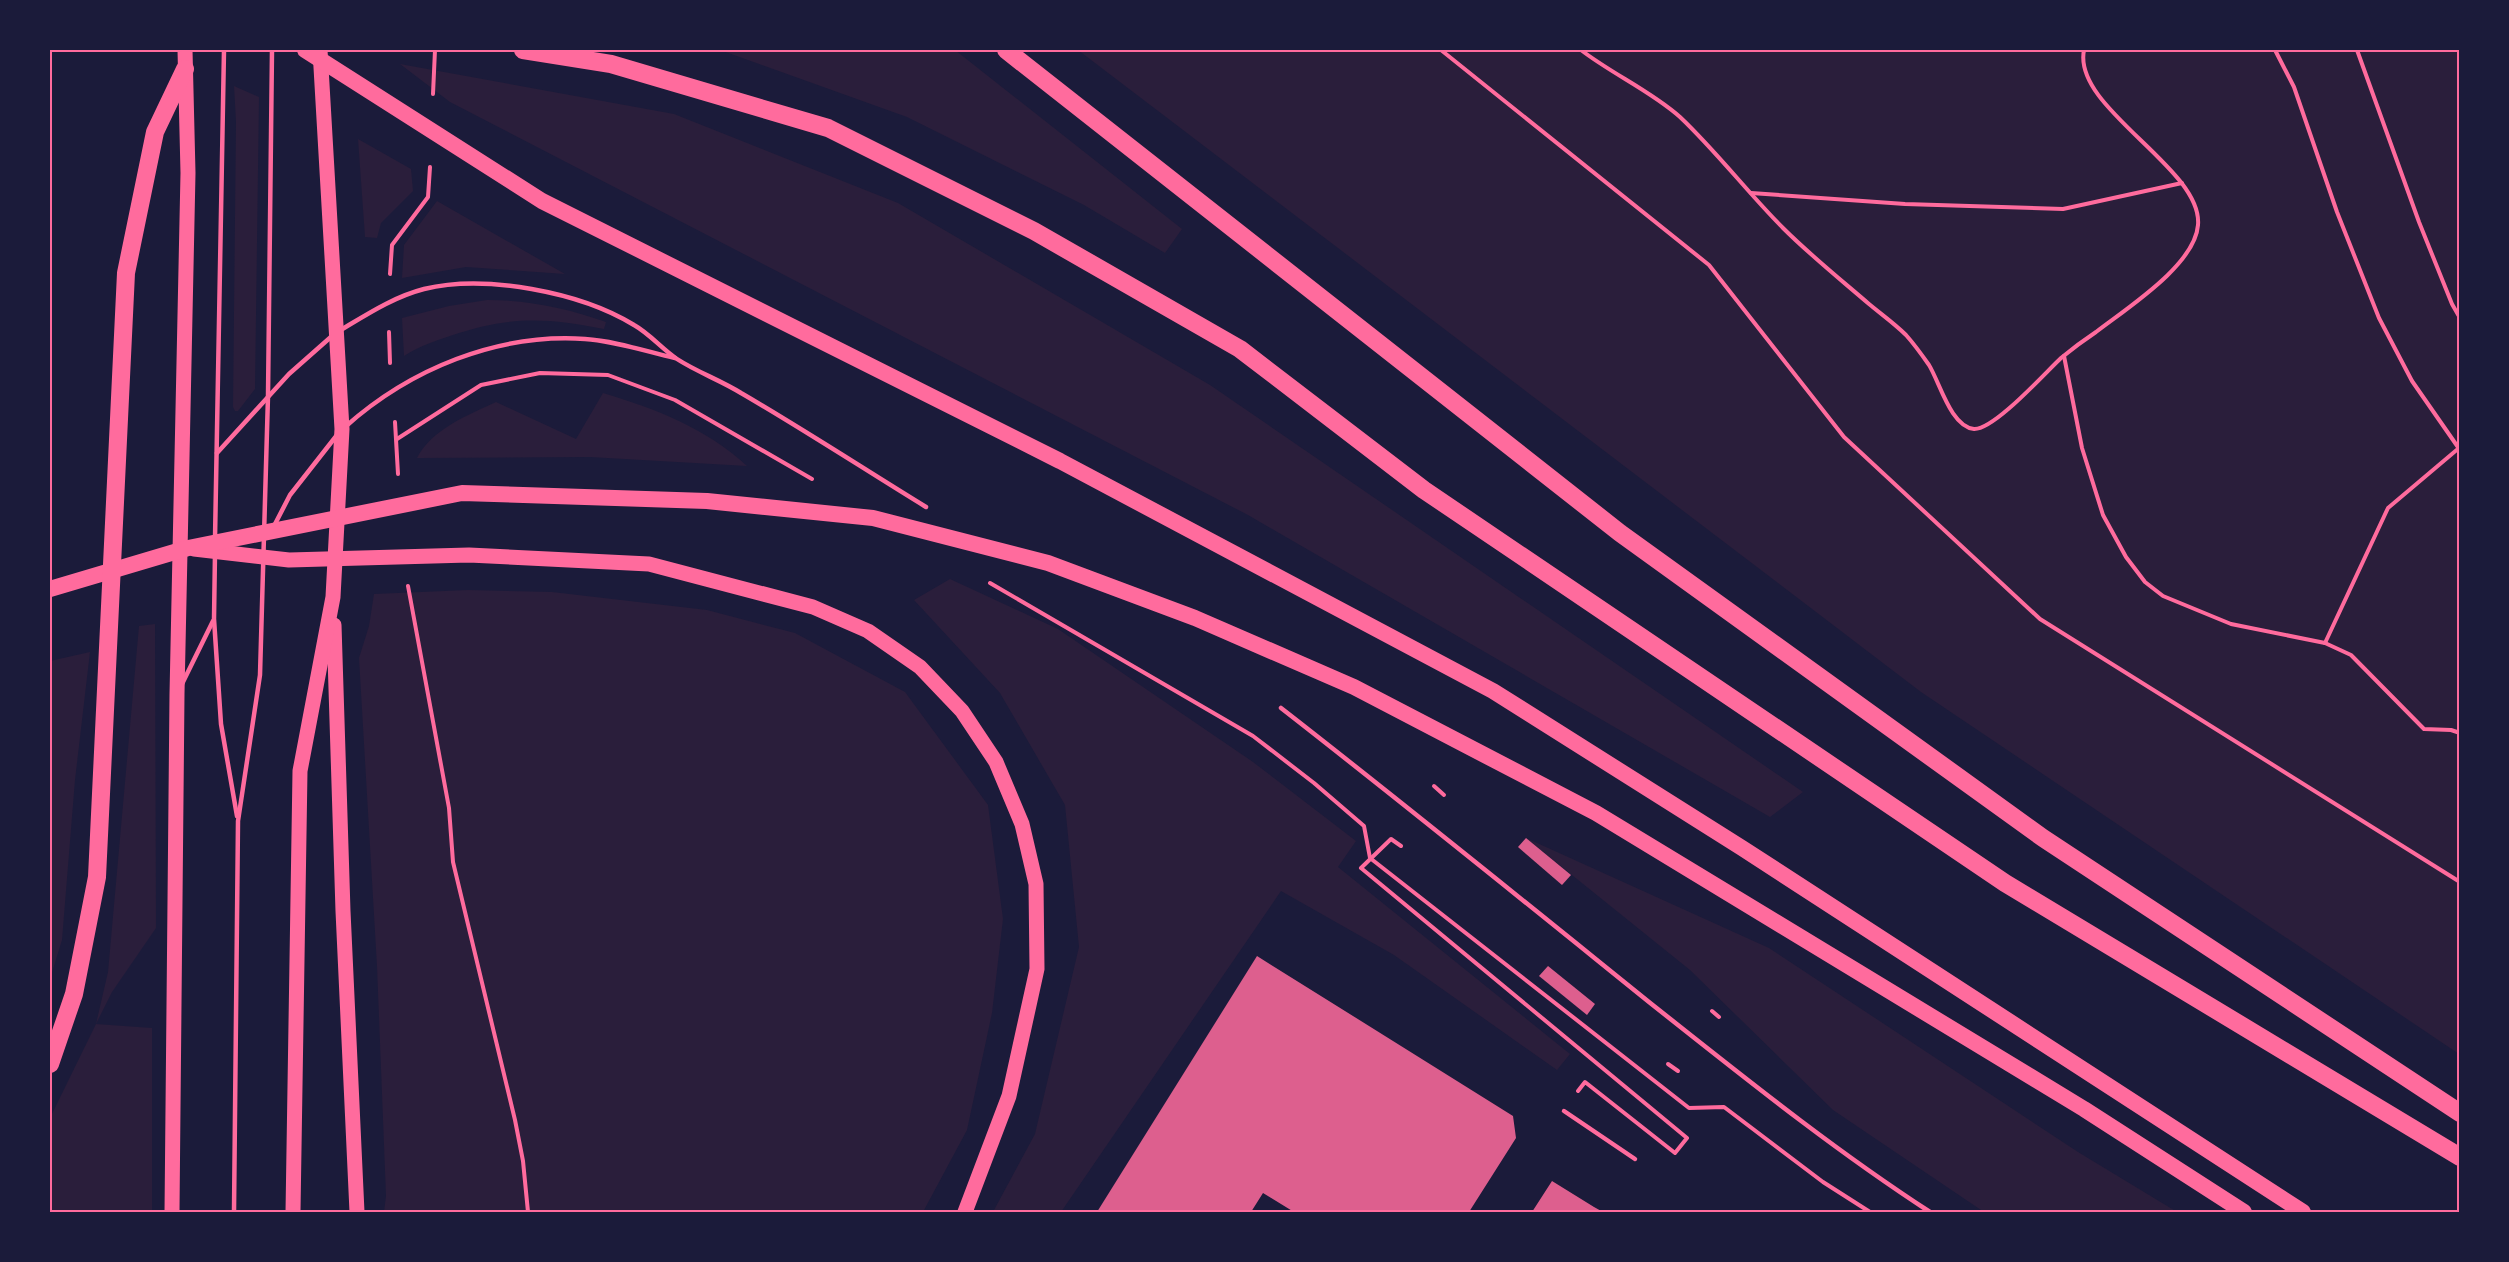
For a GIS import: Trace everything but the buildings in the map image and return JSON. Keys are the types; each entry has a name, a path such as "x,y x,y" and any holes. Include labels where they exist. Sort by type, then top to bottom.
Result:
{"highway":[{"path":"306,50 542,201 1059,461 1493,691 1742,848 2303,1212"},
{"path":"523,50 611,64 828,128 1034,231 1240,349 1424,490 2005,883 2460,1157"},
{"path":"1006,50 1630,540 2043,838 2460,1113"},
{"path":"50,1064 74,994 97,877 126,273 155,132 185,69"},
{"path":"50,589 188,548 462,493 707,501 873,518 1048,563 1195,618 1353,687 1596,813 2084,1109 2244,1212"}],"main road":[{"path":"172,1212 177,694 188,173 185,50"},
{"path":"320,50 342,429 333,597 343,911 357,1212"},
{"path":"188,548 290,560 469,555 649,564 813,608 868,631 920,667 962,711 996,762 1022,824 1036,884 1037,969 1009,1096 965,1212"},
{"path":"293,1212 300,771 333,597"}],"lane":[{"path":"224,50 214,619 221,724 238,821"},
{"path":"234,1212 238,821 260,675 268,396 272,50"},
{"path":"217,453 289,374 338,332 388,302 421,290 441,286 494,285 532,288 599,307 635,325 676,358 740,392 926,507"},
{"path":"264,548 290,495 342,429 370,404 434,367 501,346 551,339 586,339 676,358"},
{"path":"177,694 214,619"},
{"path":"1281,708 1413,811 1782,1108 1843,1154 1930,1212"},
{"path":"1563,1111 1635,1160"}],"path":[{"path":"433,95 435,50"},
{"path":"1441,50 1709,265 1844,437 2040,619 2460,882"},
{"path":"1585,51 1678,116 1819,262 1904,333 1930,367 1951,411 1961,423 1971,429 1982,429 2002,416 2064,356 2179,265 2195,243 2199,222 2195,206 2182,183 2101,99 2087,78 2082,58 2084,50"},
{"path":"2275,50 2294,87 2337,212 2379,318 2412,381 2459,449 2388,508 2325,643"},
{"path":"2357,50 2419,222 2452,304 2460,318"},
{"path":"389,283 392,245 428,196 430,163"},
{"path":"1751,193 1905,204 2063,209 2182,183"},
{"path":"388,322 390,364"},
{"path":"2064,356 2082,448 2103,515 2126,558 2145,582 2163,596 2231,624 2325,643 2351,655 2424,729 2460,733"},
{"path":"394,415 398,483"},
{"path":"408,585 449,807 453,862 515,1120 523,1161 528,1212"},
{"path":"1314,783 1364,826 1370,858 1689,1108 1724,1107 1823,1182 1870,1212"},
{"path":"1434,786 1444,795"},
{"path":"1401,846 1391,839 1361,868 1688,1138 1675,1153 1585,1082 1563,1111"},
{"path":"1712,1011 1719,1017"},
{"path":"1668,1064 1678,1071"}],"shaded area":[{"path":"720,50 955,50 1182,229 1165,253 1084,205 907,117"},
{"path":"1078,50 2459,50 2459,1054 1921,692"},
{"path":"400,64 674,114 898,203 1210,385 1803,792 1770,817 1248,515 450,102"},
{"path":"234,86 259,97 255,389 238,411 235,411 233,407 236,122"},
{"path":"358,139 411,169 413,191 381,223 377,238 365,237"},
{"path":"437,201 565,274 466,267 402,278 404,245"},
{"path":"487,300 517,301 547,306 606,322 604,329 563,322 527,320 490,325 438,340 404,356 402,318 449,306"},
{"path":"603,393 680,421 715,441 747,466 590,457 417,458 441,431 496,402 576,439"},
{"path":"950,579 1058,629 1253,762 1356,841 1338,867 1570,1054 1557,1070 1394,955 1281,891 1061,1212 993,1212 1035,1134 1079,947 1065,805 1000,693 914,600"},
{"path":"468,590 552,592 707,610 795,633 905,692 988,805 1003,919 992,1013 967,1130 923,1212 384,1212 386,1196 377,966 359,658 369,626 374,594"},
{"path":"155,624 156,928 112,992 96,1024 108,972 139,626"},
{"path":"90,652 75,780 62,940 50,979 50,661"},
{"path":"1526,838 1769,948 2078,1152 2177,1212 1984,1212 1833,1110 1690,970"},
{"path":"96,1024 152,1028 152,1212 50,1212 50,1118"}]}
